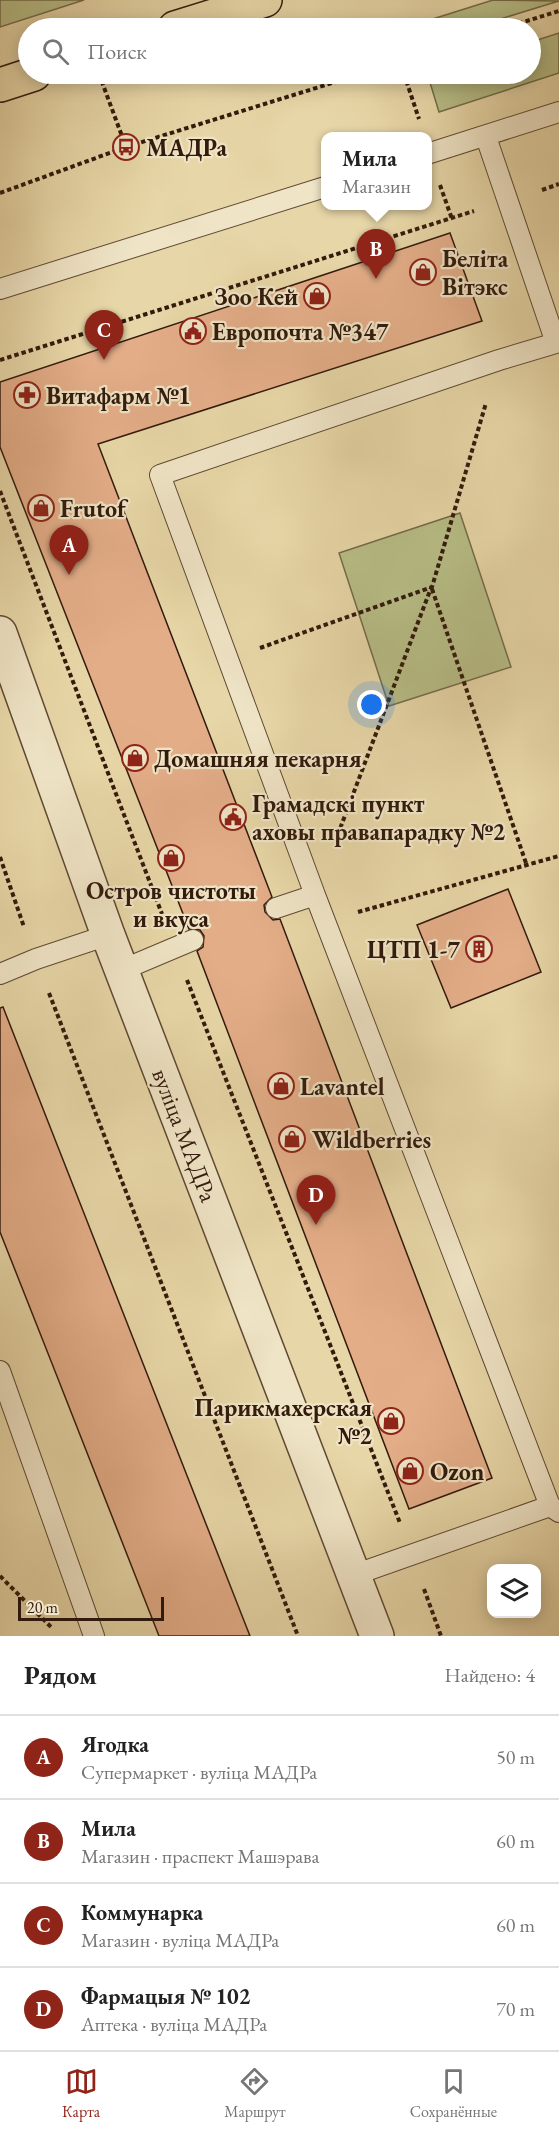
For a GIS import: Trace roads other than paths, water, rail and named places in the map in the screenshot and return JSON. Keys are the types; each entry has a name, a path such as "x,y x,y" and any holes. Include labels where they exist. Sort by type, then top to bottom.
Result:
{"main road":[{"path":"207,18 265,0"},
{"path":"0,84 18,79"}],"street":[{"name":"вуліца МАДРа","path":"0,633 108,935 377,1636"}],"lane":[{"path":"432,153 559,112"},
{"path":"354,1575 412,1553 555,1509 315,895 160,475 557,342 486,137"},
{"path":"0,289 321,188"},
{"path":"276,908 315,895"},
{"path":"0,974 36,959 108,935"},
{"path":"122,970 193,940"},
{"path":"0,1371 94,1636"}],"place":[{"name":"МАДРа","path":"126,147"},
{"name":"Беліта Вітэкс","path":"423,272"},
{"name":"Мила","path":"376,279"},
{"name":"Зоо Кей","path":"317,296"},
{"name":"Европочта №347","path":"193,331"},
{"name":"Коммунарка","path":"104,360"},
{"name":"Витафарм №1","path":"27,395"},
{"name":"Frutof","path":"41,508"},
{"name":"Ягодка","path":"69,575"},
{"name":"Домашняя пекарня","path":"135,758"},
{"name":"Грамадскі пункт аховы правапарадку №2","path":"233,817"},
{"name":"Остров чистоты и вкуса","path":"171,858"},
{"name":"ЦТП 1-7","path":"479,949"},
{"name":"Lavantel","path":"281,1086"},
{"name":"Wildberries","path":"292,1139"},
{"name":"Фармацыя № 102","path":"316,1225"},
{"name":"Парикмахерская №2","path":"391,1421"},
{"name":"Ozon","path":"410,1471"}]}
